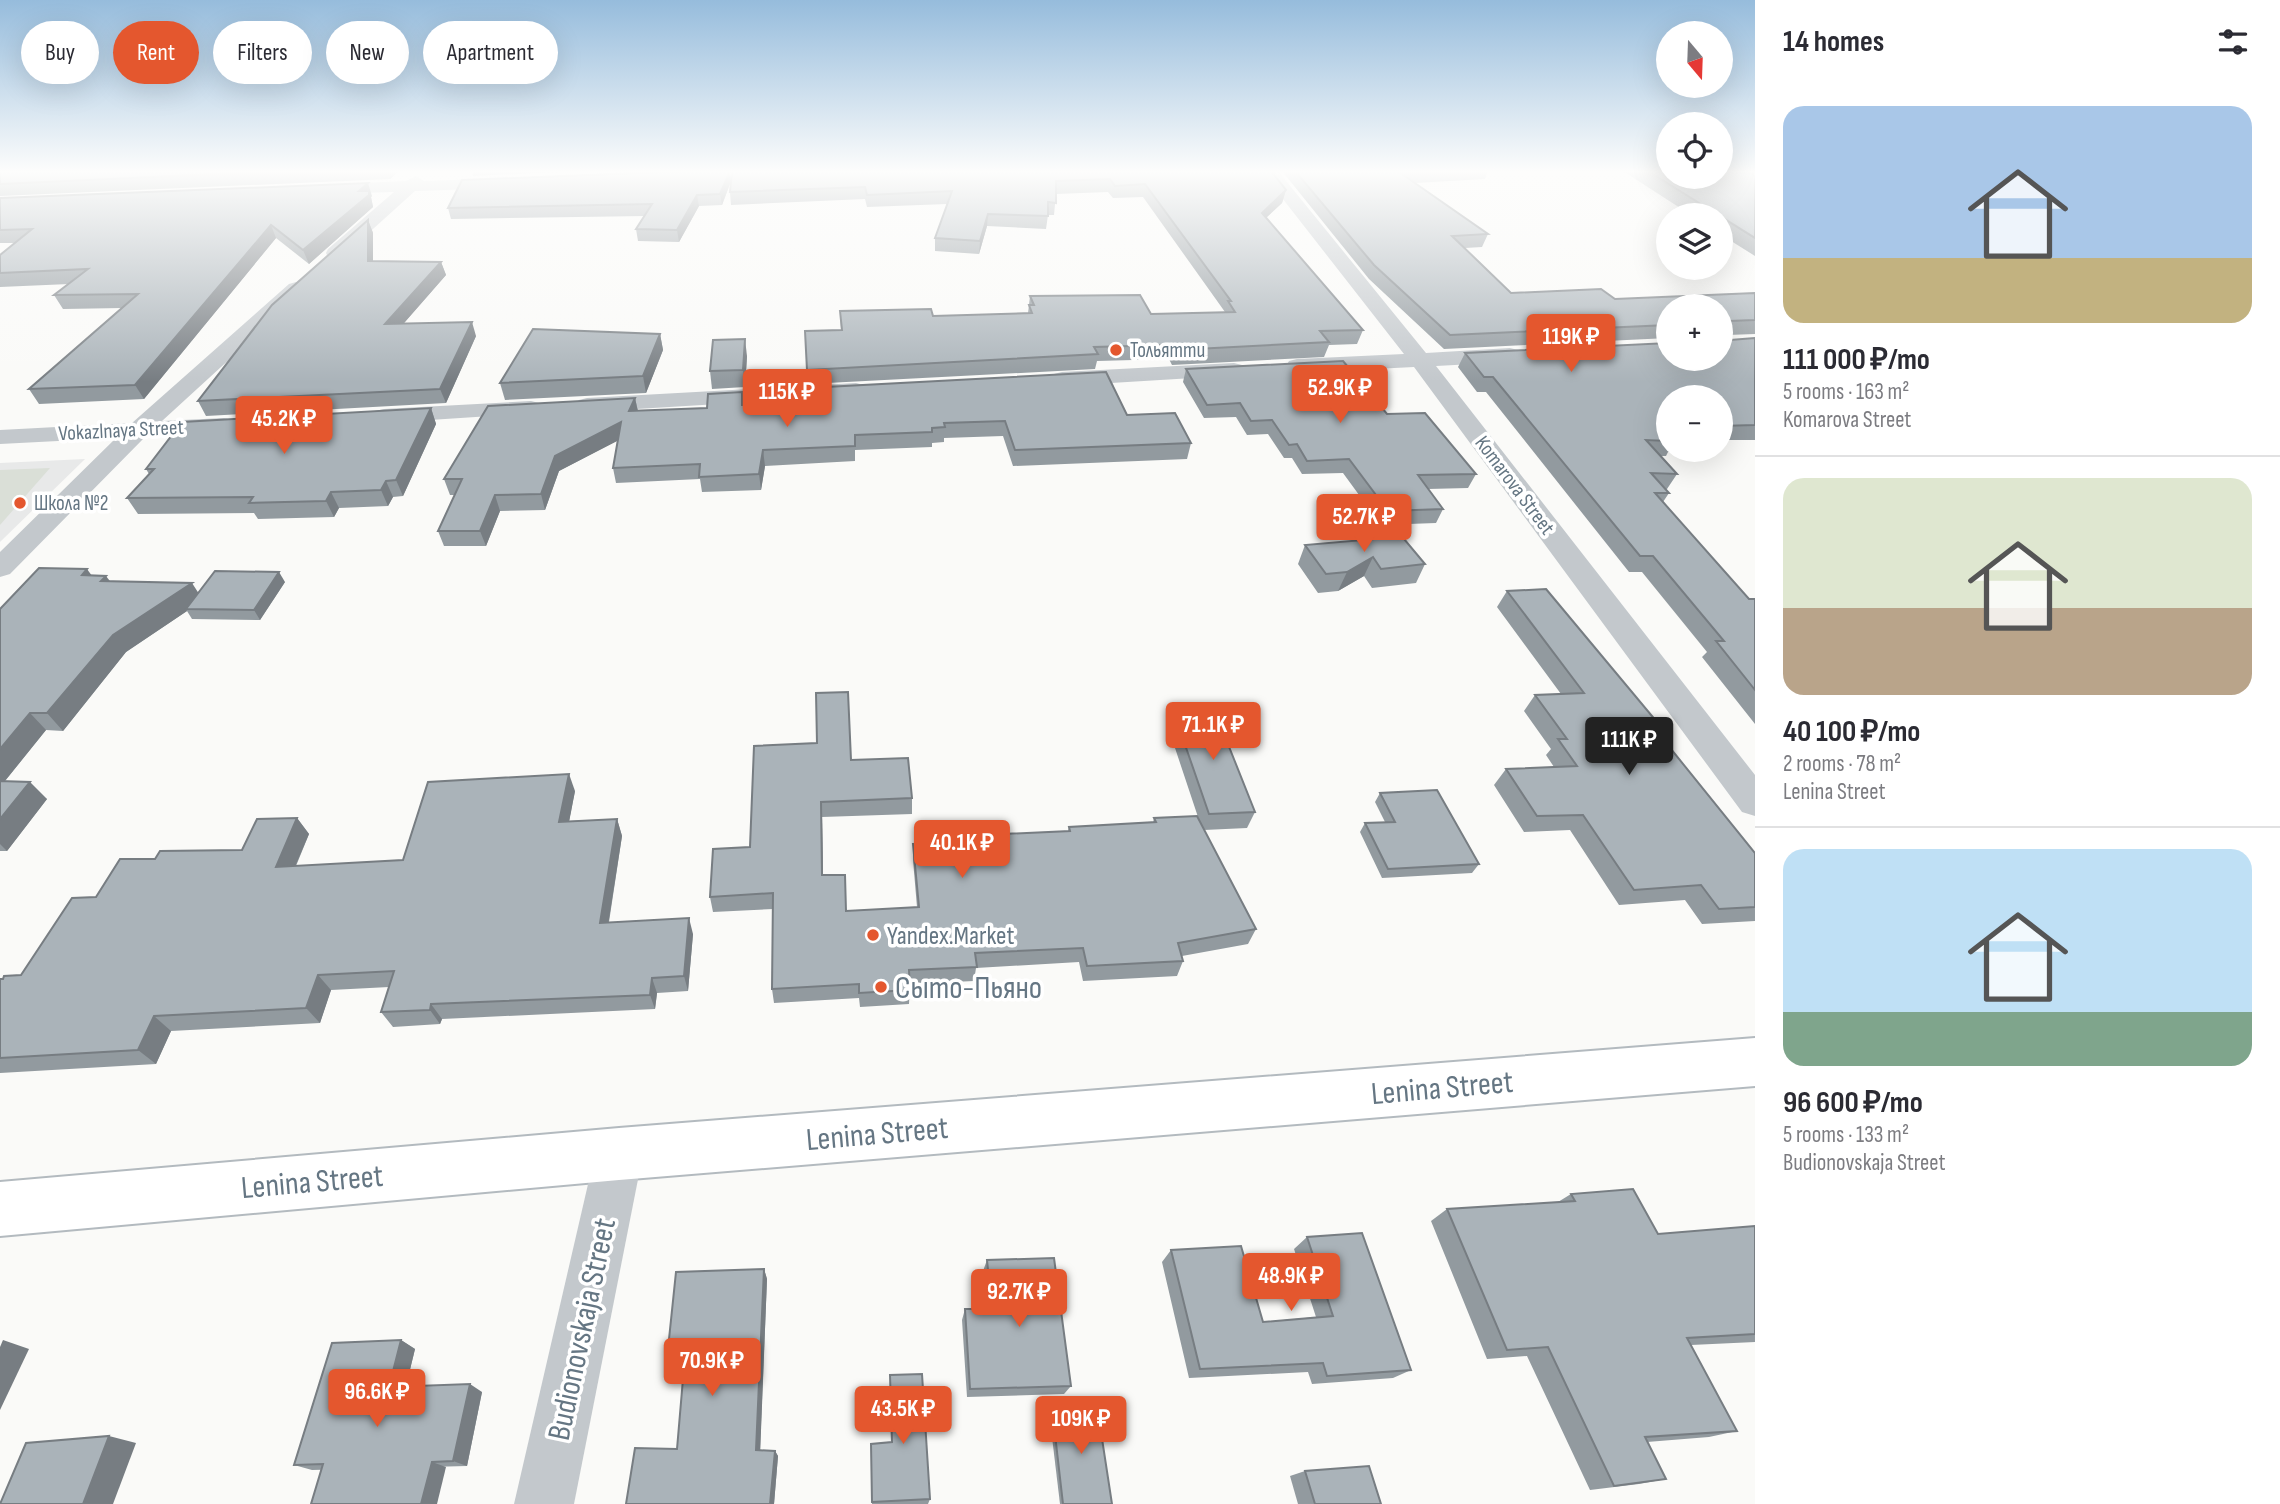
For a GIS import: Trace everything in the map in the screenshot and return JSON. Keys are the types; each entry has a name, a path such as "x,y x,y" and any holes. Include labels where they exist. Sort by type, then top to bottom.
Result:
{"main road":[{"name":"Lenina Street","path":"0,1209 619,1154 1755,1062"}],"street":[{"path":"0,568 139,429 349,241"},
{"name":"Komarova Street","path":"1325,241 1420,359 1755,802"},
{"path":"1280,367 1530,354"},
{"path":"1044,380 1253,369"},
{"path":"362,417 877,389"},
{"name":"Vokazlnaya Street","path":"0,437 250,423"},
{"name":"Budionovskaja Street","path":"544,1504 619,1154"}],"shaded area":[{"name":"Школа №2","path":"85,459 0,542 0,463"},
{"path":"50,468 0,525 0,470"}],"building":[{"path":"17,241 257,241 135,385 29,389 138,294 54,295 88,269 0,273 0,255"},
{"path":"292,241 314,241 303,250"},
{"path":"344,241 368,241 368,261 441,262 385,324 472,322 440,389 198,401 272,305"},
{"path":"1187,241 1286,241 1363,330 1320,331 1329,342 1176,350 1172,345 1094,347 1098,354 807,370 805,331 842,330 840,311 931,309 933,316 1032,313 1029,305 1034,305 1030,296 1140,295 1151,314 1235,312 1228,301 1231,301"},
{"path":"1354,241 1457,241 1511,293 1601,289 1615,299 1656,297 1656,326 1450,335 1374,265"},
{"path":"1755,293 1755,320 1733,321 1732,294"},
{"path":"533,329 660,334 643,376 500,383"},
{"path":"1755,338 1755,425 1733,426 1733,385 1656,385 1656,440 1646,440 1656,451 1656,462 1666,462 1677,474 1651,473 1669,493 1655,493 1749,599 1755,599 1755,690 1716,641 1724,641 1653,556 1640,556 1493,377 1484,377 1465,353 1656,344 1656,371 1733,371 1733,340"},
{"path":"745,339 743,370 710,371 713,340"},
{"path":"1343,361 1387,414 1425,413 1476,474 1418,475 1443,509 1388,511 1349,459 1307,461 1297,444 1289,445 1272,420 1251,421 1240,403 1207,405 1186,369"},
{"path":"1106,372 1127,415 1175,413 1191,443 1015,450 1005,421 944,423 945,427 932,428 932,432 855,435 855,446 763,450 759,474 699,477 700,464 613,468 621,422 555,456 541,494 495,495 480,531 438,531 462,479 444,479 488,406 635,398 629,411 707,408 708,394 742,392 742,405 808,403 807,388"},
{"path":"431,408 396,480 386,481 381,490 331,492 326,501 249,503 253,497 127,498 154,469 146,469 182,422"},
{"path":"1409,536 1404,539 1425,564 1381,569 1373,557 1347,572 1326,574 1305,545"},
{"path":"39,568 87,569 82,575 106,576 101,581 192,583 113,635 47,713 30,713 0,749 0,609"},
{"path":"215,571 279,572 254,610 186,609"},
{"path":"1546,589 1662,728 1654,728 1755,853 1755,907 1719,909 1701,885 1634,890 1583,815 1537,816 1506,769 1577,766 1558,739 1567,739 1535,695 1584,693 1507,591"},
{"path":"848,692 851,760 908,758 912,798 821,802 822,875 845,875 846,911 919,907 913,844 1004,840 1003,834 1070,831 1069,827 1156,822 1154,818 1197,816 1256,929 1178,943 1183,961 1087,966 1083,948 975,953 977,967 909,970 910,990 859,993 859,984 772,989 773,893 710,897 713,849 750,847 754,746 817,743 816,693"},
{"path":"1214,709 1255,812 1209,814 1173,710"},
{"path":"569,774 559,822 617,819 600,923 689,918 684,976 652,978 650,995 431,1004 430,1010 381,1012 394,971 318,975 306,1008 154,1016 138,1050 0,1058 0,979 4,976 21,975 72,898 96,897 120,859 155,859 160,851 242,850 257,819 297,818 276,867 403,860 428,782"},
{"path":"0,781 30,782 0,819"},
{"path":"1437,790 1479,864 1388,869 1365,823 1395,822 1380,793"},
{"path":"1633,1189 1658,1234 1755,1226 1755,1334 1687,1338 1737,1431 1645,1437 1666,1479 1614,1486 1548,1347 1507,1350 1447,1209 1575,1201 1571,1194"},
{"path":"1362,1233 1411,1370 1327,1376 1323,1363 1200,1369 1171,1250 1241,1246 1263,1322 1333,1316 1307,1237"},
{"path":"1054,1258 1071,1386 970,1389 965,1309 992,1309 987,1260"},
{"path":"764,1269 756,1450 775,1451 770,1504 626,1504 635,1448 677,1449 684,1367 666,1368 676,1272"},
{"path":"401,1340 389,1387 470,1384 453,1461 432,1462 421,1504 311,1504 323,1464 294,1465 332,1343"},
{"path":"922,1374 930,1499 872,1502 871,1444 892,1442 890,1375"},
{"path":"1097,1406 1112,1504 1063,1504 1052,1408"},
{"path":"109,1436 83,1504 0,1504 26,1443"},
{"path":"1369,1466 1381,1504 1315,1504 1305,1471"}],"place":[{"name":"Тольятти","path":"1116,350"},
{"name":"Школа №2","path":"20,503"},
{"name":"Yandex.Market","path":"873,935"},
{"name":"Сыто-Пьяно","path":"881,987"}]}
